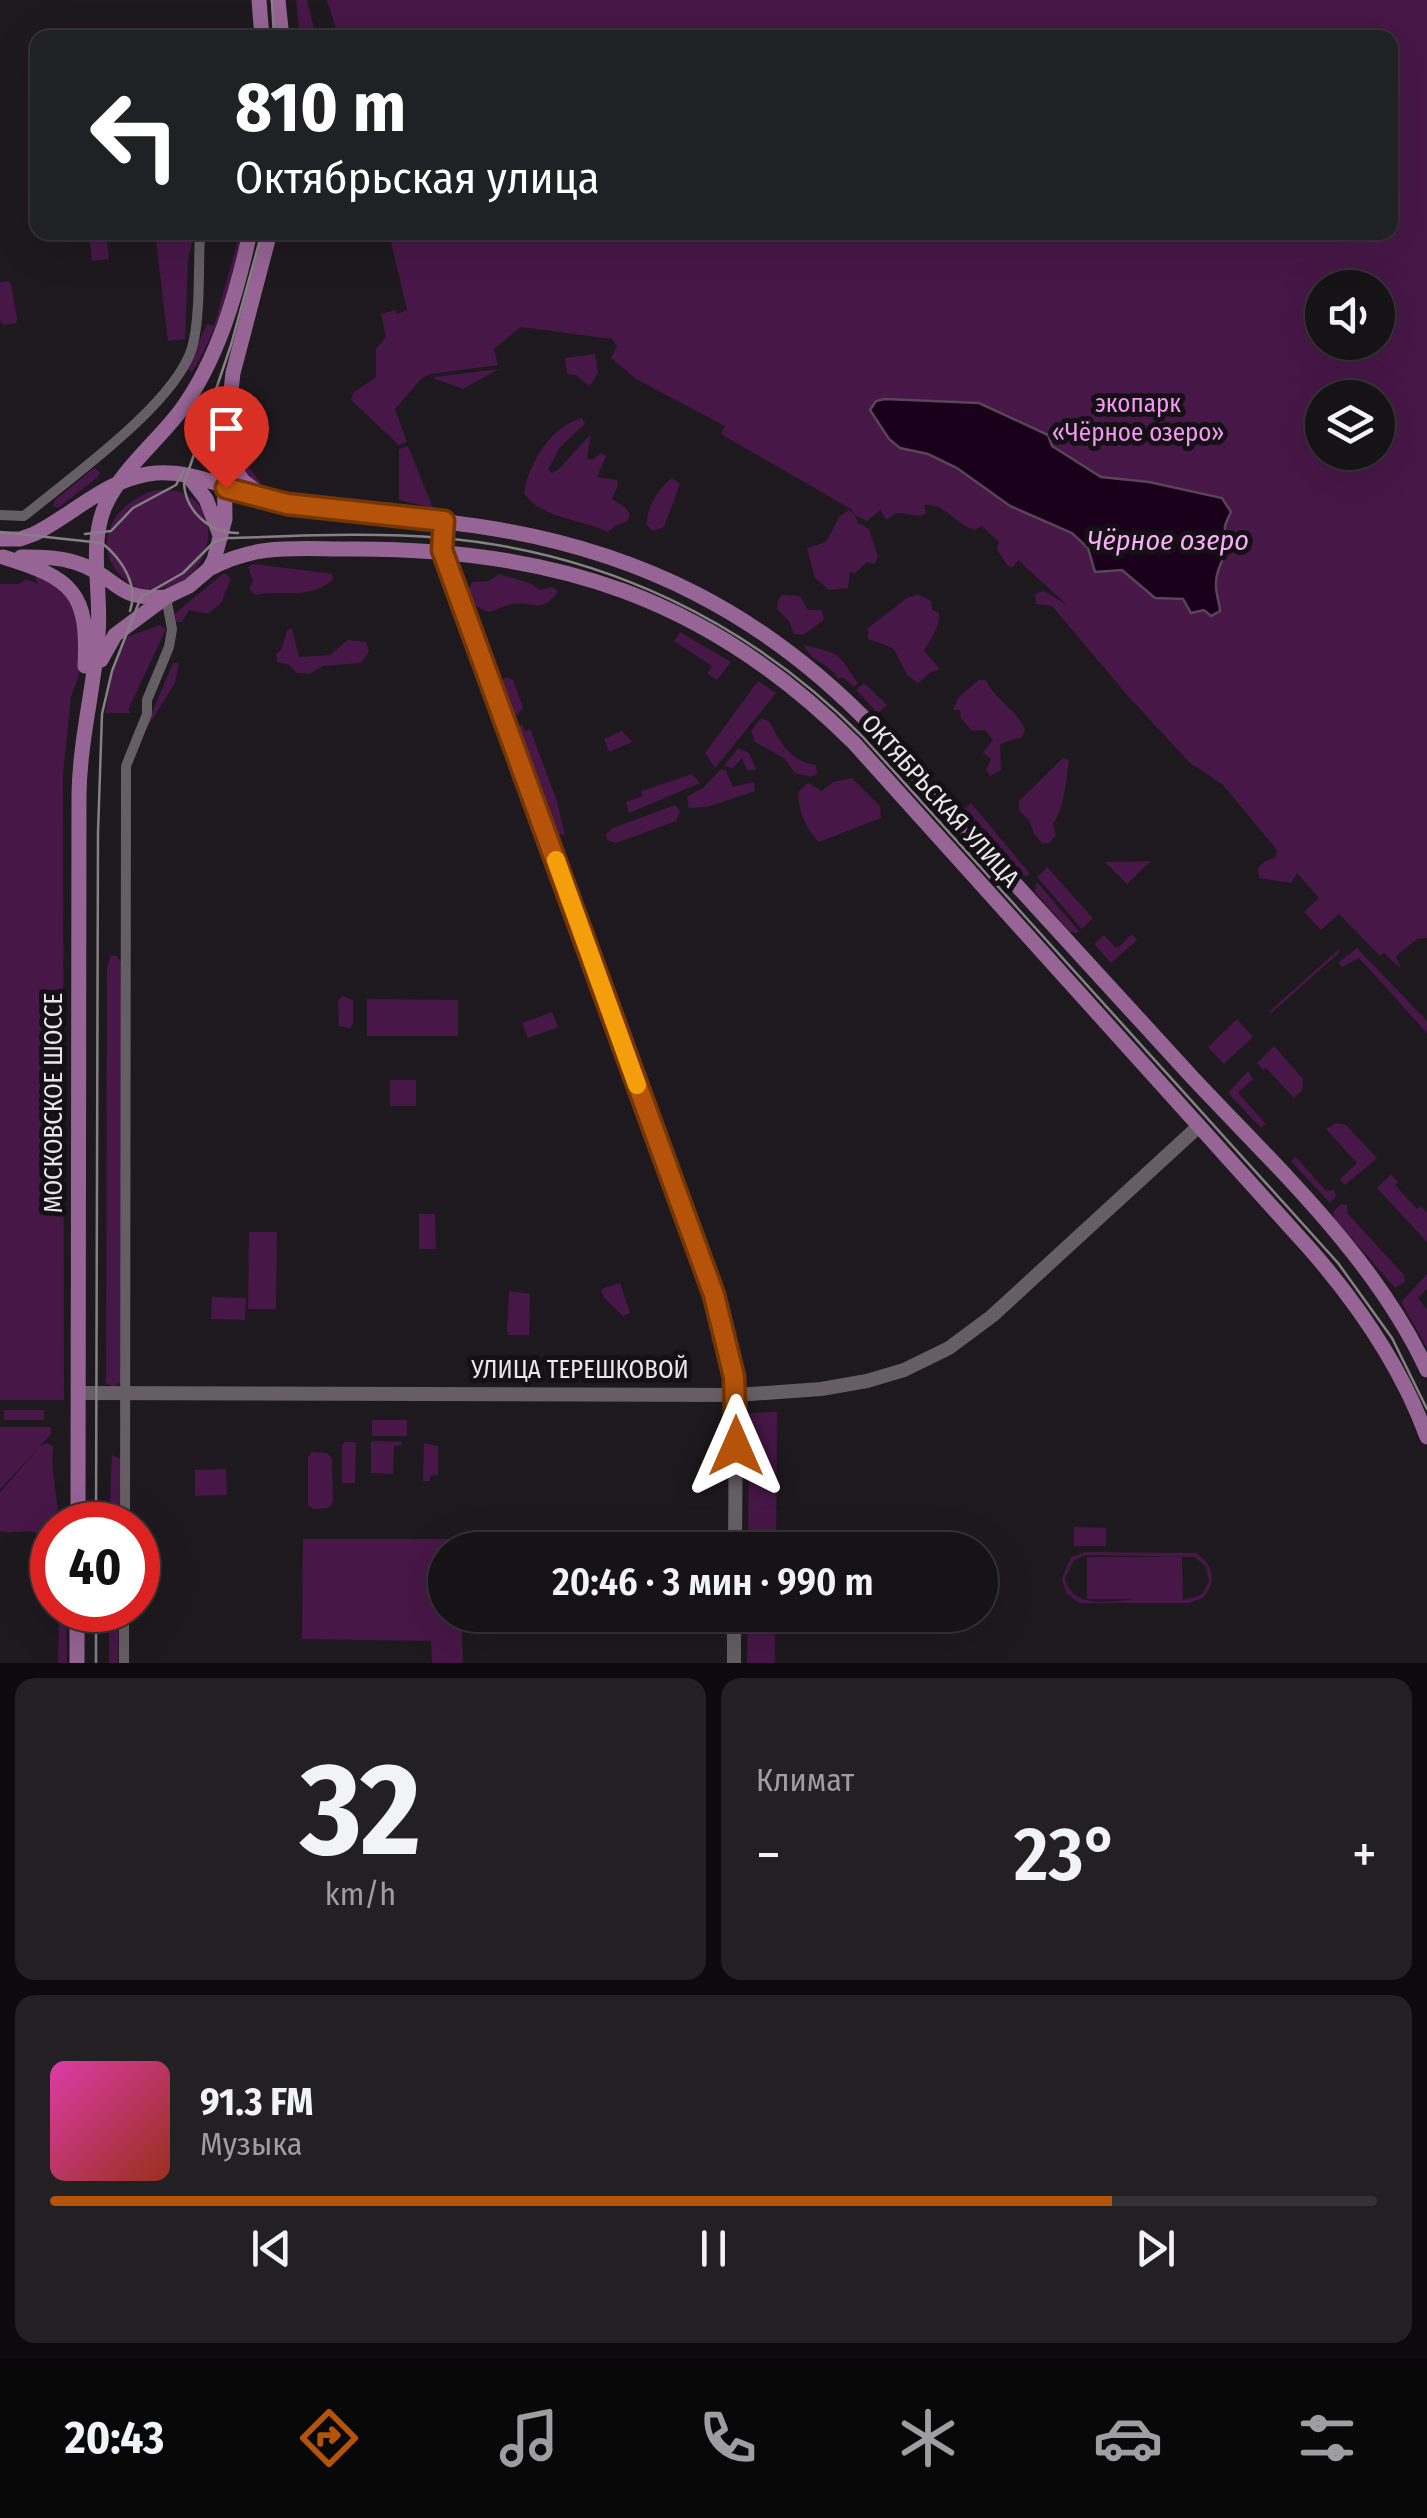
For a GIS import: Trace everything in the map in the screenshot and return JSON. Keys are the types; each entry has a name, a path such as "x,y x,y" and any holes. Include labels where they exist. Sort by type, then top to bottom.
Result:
{"main road":[{"path":"259,0 261,30"},
{"path":"278,0 281,30"},
{"path":"98,572 100,521 120,482 180,412 206,369 228,312 248,240"},
{"path":"209,569 220,540 226,488 224,449 233,373 268,240"},
{"path":"224,449 243,481 276,503"},
{"path":"0,539 34,534 120,482 152,473 186,475 206,498 220,540"},
{"name":"ОКТЯБРЬСКАЯ УЛИЦА","path":"186,475 276,503 444,521 515,533 630,564 720,606 774,639 830,684 869,723 1372,1274 1407,1326 1427,1370"},
{"path":"442,550 444,521"},
{"name":"ОКТЯБРЬСКАЯ УЛИЦА","path":"209,569 231,557 266,548 442,550 554,570 638,596 710,629 787,682 854,743 1343,1287 1371,1326 1410,1395 1427,1437"},
{"path":"2,557 62,558 98,572 122,591 166,598"},
{"path":"2,557 52,574 78,602 86,625 86,708"},
{"name":"МОСКОВСКОЕ ШОССЕ","path":"90,682 110,640 209,569"},
{"name":"МОСКОВСКОЕ ШОССЕ","path":"78,1502 79,794 100,612 98,572"},
{"name":"УЛИЦА ТЕРЕШКОВОЙ","path":"1199,1126 1220,1106"},
{"path":"77,1632 77,1663"}],"street":[{"path":"0,515 24,516 95,457 178,378 194,336 200,240"},
{"path":"442,550 714,1295 736,1396 735,1532"},
{"path":"124,1502 126,766 168,647 172,629 166,598"},
{"name":"УЛИЦА ТЕРЕШКОВОЙ","path":"79,1393 736,1396 867,1382 904,1370 949,1348 992,1316 1199,1126"},
{"path":"124,1632 124,1663"},
{"path":"734,1632 734,1663"}],"green space":[{"path":"296,0 307,0 314,30 299,30"},
{"name":"экопарк «Чёрное озеро»","path":"327,0 1427,0 1427,938 1417,939 1396,956 1401,969 1384,953 1380,956 1339,914 1321,930 1304,912 1319,898 1297,873 1291,883 1259,878 1258,868 1275,858 1277,850 1223,785 1189,762 1127,695 1052,606 1036,604 1035,594 1044,591 1067,605 1018,560 1013,567 1008,566 997,550 999,542 982,526 975,530 932,505 924,505 926,513 921,516 897,513 886,520 881,510 867,521 855,515 851,509 721,434 725,426 636,379 611,358 617,346 612,339 521,327 494,349 498,365 422,378 395,409 407,442 399,445 351,400 353,393 376,377 376,349 386,337 381,314 395,310 397,314 407,310 391,240 1398,240 1398,30 336,30"},
{"path":"90,240 107,240 109,259 92,261"},
{"path":"156,240 192,240 185,339 168,341"},
{"path":"240,240 225,303 208,343 192,372 187,369 207,324 214,326"},
{"path":"8,281 17,318 16,323 3,325 0,282"},
{"path":"595,354 598,373 590,386 576,375 567,374 565,358"},
{"path":"499,369 463,389 434,377"},
{"path":"582,418 585,424 560,447 548,470 558,470 591,434 587,458 592,460 601,453 606,456 597,477 617,480 612,499 630,515 608,532 540,508 524,493 543,448 560,429"},
{"path":"408,446 433,508 399,500 399,449"},
{"path":"239,454 266,490 367,500 276,497 256,488 233,455"},
{"path":"94,468 100,472 98,477 58,508 53,506 54,501"},
{"path":"672,478 680,484 664,527 653,531 647,525 648,512 658,492"},
{"path":"157,490 181,493 198,504 207,520 208,539 203,558 190,574 172,586 144,589 127,581 111,563 108,536 112,524 130,502"},
{"path":"849,510 858,523 869,529 878,557 874,564 867,562 854,574 850,571 848,588 829,590 815,578 807,548 826,542 839,517"},
{"path":"253,564 332,574 333,580 304,592 255,595 249,589 253,581 248,567"},
{"path":"224,573 231,578 221,603 208,614 189,610 182,622 174,622 178,611"},
{"path":"499,574 540,590 552,587 558,591 542,605 513,604 489,612 471,604 467,593 472,582 489,581"},
{"path":"38,575 57,583 83,619 79,675 71,697 63,774 64,1400 0,1400 0,584 19,584 26,579 38,584"},
{"path":"918,594 931,601 932,610 939,613 924,651 940,669 918,683 908,676 893,648 868,639 868,628"},
{"path":"782,595 800,596 808,610 822,610 824,620 803,635 794,634 789,621 777,609"},
{"path":"160,625 166,629 128,710 131,713 105,713 112,675 126,637"},
{"path":"288,629 292,629 299,657 330,655 348,640 366,642 369,651 361,663 297,673 289,665 277,662 276,654"},
{"path":"680,632 731,662 717,680 707,674 712,666 674,641"},
{"path":"804,645 839,657 858,683 854,687 842,677 838,679"},
{"path":"173,663 179,663 175,683 143,734"},
{"path":"506,677 513,680 523,707 518,715 510,715 503,701 499,684"},
{"path":"979,680 986,680 1025,730 1022,737 1000,744 1001,770 990,776 986,770 991,759 983,753 993,740 985,730 972,731 961,718 960,710 953,710 958,698"},
{"path":"758,681 776,693 715,768 705,753"},
{"path":"864,683 887,705 875,716 874,709 856,690"},
{"path":"761,718 770,722 794,756 816,765 817,774 811,777 795,773 784,758 755,742 751,731"},
{"path":"522,724 525,731 530,729 557,801 565,835 552,833 513,728"},
{"path":"622,731 632,742 609,752 604,739"},
{"path":"738,748 749,753 756,770 747,770 742,758 733,768 724,766"},
{"path":"1063,758 1069,760 1063,801 1053,824 1056,835 1043,844 1019,810 1019,801"},
{"path":"721,769 726,771 733,787 754,782 755,791 707,807 689,808 687,797 704,787"},
{"path":"692,774 700,783 629,813 626,802 643,796 641,791"},
{"path":"852,778 880,806 881,818 819,842 803,818 799,791 808,783 822,791 833,782"},
{"path":"971,803 1030,874 1019,875 965,815"},
{"path":"672,806 680,812 676,821 616,843 607,840 606,834 613,828"},
{"path":"1151,861 1127,884 1105,862"},
{"path":"1047,867 1093,918 1082,929 1037,877"},
{"path":"1037,882 1077,933 1070,932 1035,892"},
{"path":"1132,934 1137,940 1111,963 1094,944 1104,935 1119,947"},
{"path":"1357,948 1427,1021 1427,1033 1359,958 1342,967 1338,963"},
{"path":"1339,949 1339,953 1270,1014 1271,1010"},
{"path":"111,955 121,963 121,1382 113,1387 106,1383 107,968"},
{"path":"342,996 353,1000 350,1028 339,1026 338,1001"},
{"path":"367,999 458,1000 458,1036 367,1036"},
{"path":"552,1012 558,1027 528,1038 522,1023"},
{"path":"1237,1019 1253,1037 1224,1064 1208,1047"},
{"path":"1274,1046 1303,1079 1302,1091 1294,1098 1257,1063"},
{"path":"1248,1071 1253,1079 1238,1093 1266,1124 1261,1128 1228,1093"},
{"path":"390,1080 416,1080 416,1106 390,1106"},
{"path":"1336,1123 1346,1125 1377,1158 1345,1185 1340,1179 1357,1163 1326,1129"},
{"path":"1296,1157 1326,1191 1334,1190 1336,1196 1330,1203 1291,1161"},
{"path":"1391,1174 1398,1182 1395,1185 1417,1209 1421,1206 1427,1212 1427,1242 1377,1188"},
{"path":"1341,1204 1347,1205 1348,1214 1404,1275 1405,1282 1395,1288 1334,1218 1333,1212"},
{"path":"419,1214 435,1214 436,1249 419,1249"},
{"path":"249,1232 277,1232 276,1309 248,1309"},
{"path":"1427,1274 1427,1289 1418,1298 1427,1309 1427,1348 1401,1302"},
{"path":"620,1283 630,1313 623,1316 604,1298 601,1289"},
{"path":"509,1291 530,1294 529,1335 509,1335 507,1331"},
{"path":"212,1297 246,1298 245,1320 211,1319"},
{"path":"4,1410 44,1410 44,1420 4,1420"},
{"path":"777,1412 776,1532 748,1532 749,1413"},
{"path":"372,1420 407,1420 407,1436 372,1436"},
{"path":"0,1427 51,1427 51,1434 40,1446 53,1446 57,1502 30,1502 30,1532 0,1531 0,1492 40,1447 0,1489"},
{"path":"371,1441 402,1442 394,1446 393,1474 371,1473"},
{"path":"345,1442 356,1442 355,1483 342,1483"},
{"path":"424,1443 438,1446 438,1475 430,1476 430,1481 423,1481"},
{"path":"312,1452 327,1453 332,1458 333,1502 328,1508 313,1509 308,1505 308,1457"},
{"path":"112,1455 121,1459 120,1502 110,1502"},
{"path":"226,1469 227,1495 195,1496 195,1470"},
{"path":"1074,1527 1106,1528 1106,1546 1074,1546"},
{"path":"303,1539 428,1539 428,1632 462,1632 463,1663 432,1663 431,1641 302,1639"},
{"path":"1086,1552 1196,1553 1207,1563 1212,1580 1203,1598 1189,1603 1079,1603 1066,1593 1062,1578 1071,1557","holes":["1086,1555 1195,1557 1206,1567 1209,1582 1201,1595 1183,1600 1182,1557 1087,1557 1087,1599 1135,1599 1103,1602 1083,1599 1075,1595 1065,1578 1074,1560"]},
{"path":"59,1632 66,1632 67,1663 58,1663"},
{"path":"109,1632 119,1632 118,1663 109,1663"},
{"path":"748,1632 775,1632 775,1663 747,1663"}],"water":[{"name":"Чёрное озеро","path":"876,401 979,403 1048,435 1052,446 1101,477 1149,482 1222,498 1231,512 1225,527 1230,542 1216,580 1220,611 1211,616 1204,610 1191,613 1183,599 1155,598 1122,570 1095,572 1088,548 1072,533 1010,506 957,468 928,454 900,448 889,439 870,410"}],"tram line":[{"path":"272,0 274,30"},
{"path":"238,533 218,529 201,519 189,503 184,484 231,345 260,240"},
{"path":"85,534 111,531 133,508 176,485 184,470"},
{"path":"0,532 102,543 127,573 132,592 130,611"},
{"path":"96,1502 98,832 102,714 112,671 141,597 183,573 214,542 228,538 388,535 502,546 616,576 670,599 771,659 862,736 1338,1263 1392,1338 1427,1409"},
{"path":"96,1632 96,1663"}],"slow traffic":[{"path":"556,860 637,1085"}],"route":[{"path":"226,488 287,504 444,521 442,550 714,1295 734,1377 736,1446"}]}
